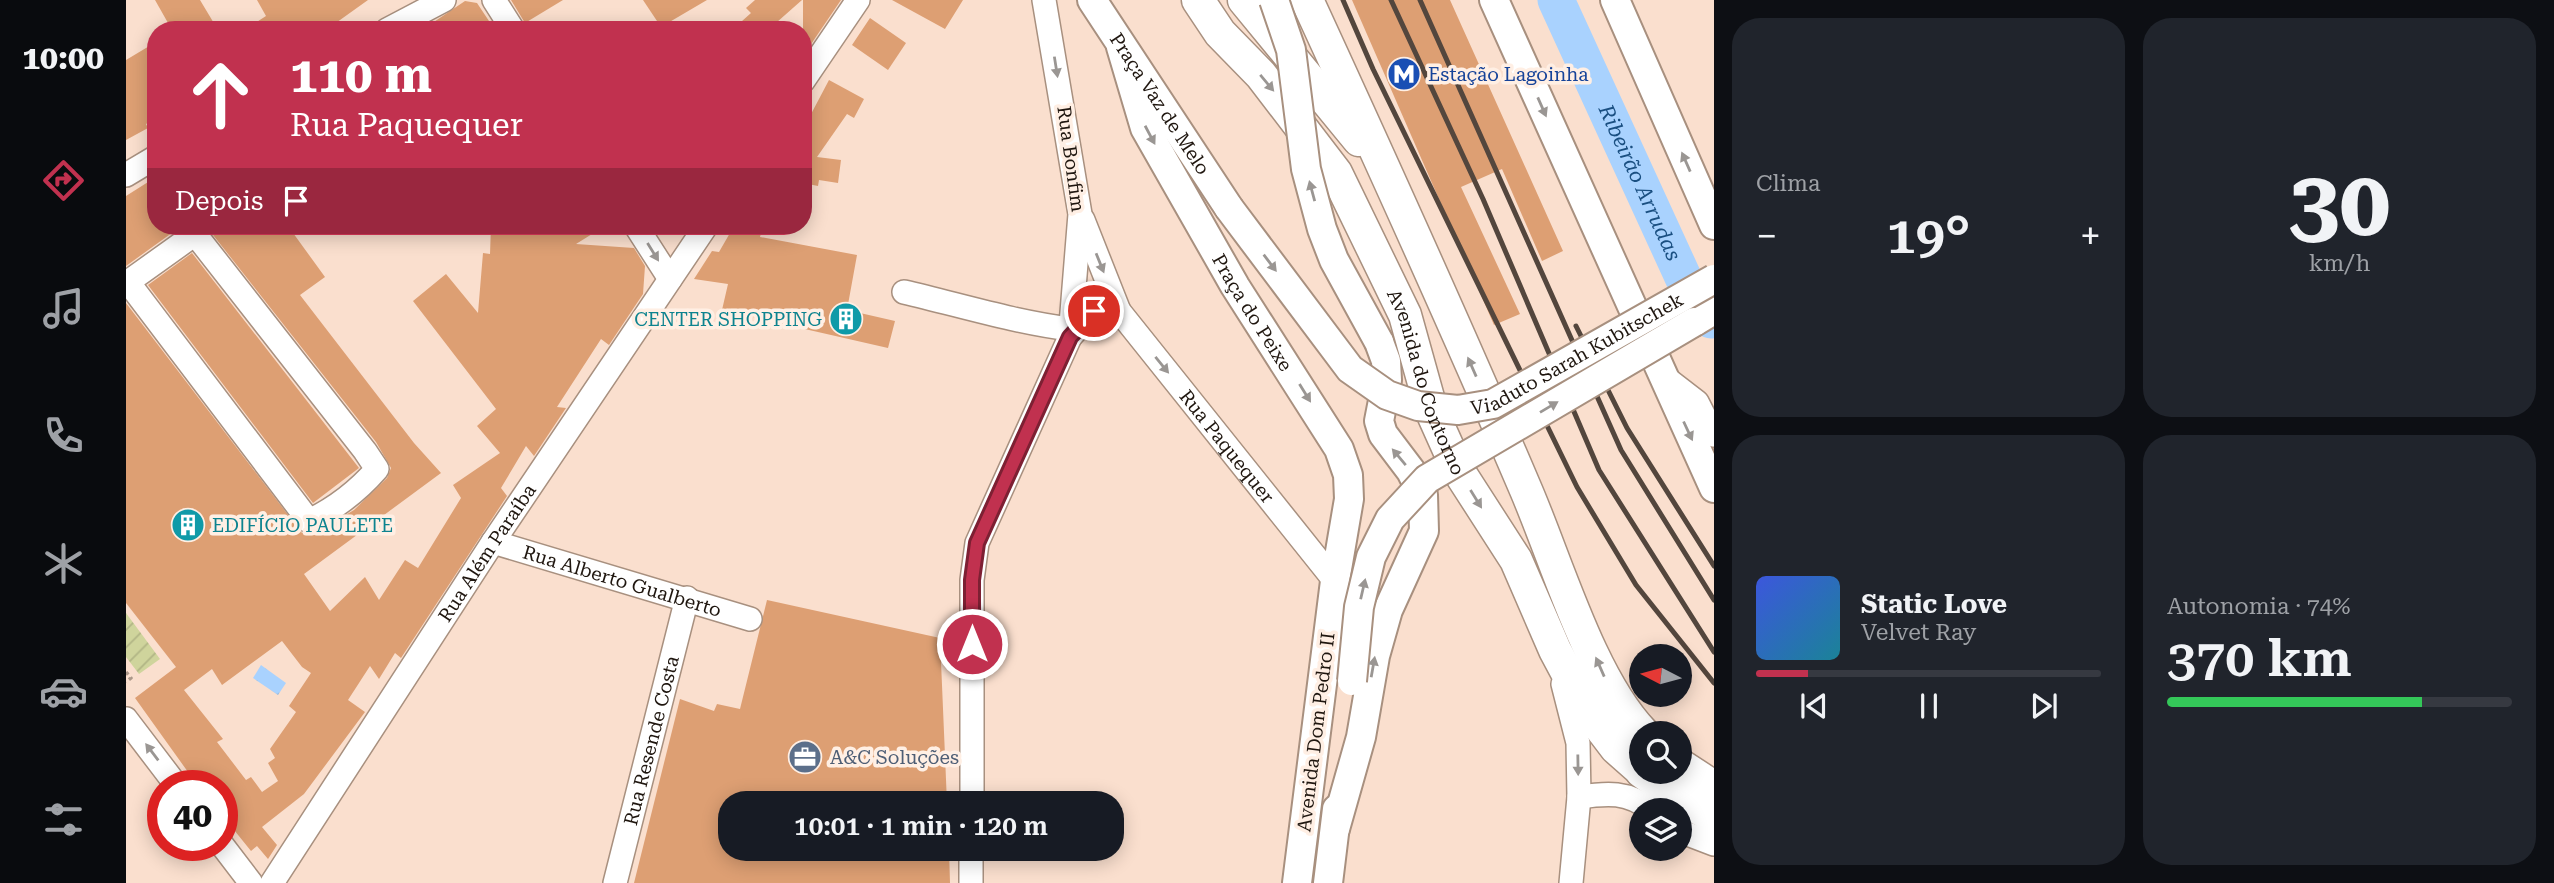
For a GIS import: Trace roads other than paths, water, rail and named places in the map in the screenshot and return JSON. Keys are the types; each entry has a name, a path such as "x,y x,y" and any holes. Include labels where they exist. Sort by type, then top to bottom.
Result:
{"highway":[{"path":"1187,0 1220,33"},
{"name":"Avenida do Contorno","path":"1198,0 1220,33 1261,75 1336,173 1405,314 1432,412 1458,470 1516,560 1555,650 1587,710 1629,734"},
{"name":"Avenida do Contorno","path":"1244,0 1388,176"},
{"name":"Avenida do Contorno","path":"1307,0 1527,491 1629,730"},
{"path":"1692,773 1714,787"},
{"name":"Avenida do Contorno","path":"1660,784 1714,817"}],"main road":[{"name":"Praça Vaz de Melo","path":"1092,0 1229,208"},
{"path":"1274,0 1291,50 1306,169 1322,229 1334,260 1380,342 1386,361 1387,380 1379,421 1383,434 1411,471 1423,495 1424,531 1388,610 1375,656 1362,737 1335,829"},
{"path":"1494,0 1714,488"},
{"path":"1615,0 1714,225"},
{"name":"Praça do Peixe","path":"1121,47 1145,128 1235,286 1339,449 1348,475 1349,499 1335,581"},
{"name":"Viaduto Sarah Kubitschek","path":"1229,208 1350,369 1387,395 1418,406 1458,410 1493,404 1714,279"},
{"path":"1595,347 1704,316"},
{"name":"Viaduto Sarah Kubitschek","path":"1352,681 1359,607 1371,557 1390,519 1427,479 1704,316"},
{"name":"Avenida Dom Pedro II","path":"1297,883 1335,581"},
{"name":"Avenida Dom Pedro II","path":"1328,883 1352,681"}],"street":[{"path":"404,21 444,0"},
{"path":"494,0 507,21"},
{"path":"812,68 858,0"},
{"name":"Rua Bonfim","path":"972,791 972,580 977,543 1070,333 1080,214 1044,0"},
{"name":"Rua Paquequer","path":"1080,214 1119,312 1335,581"},
{"path":"187,235 128,282 309,522 333,509 362,486 377,469 195,235"},
{"path":"642,235 670,279"},
{"name":"Rua Além Paraíba","path":"272,883 493,542 700,235"},
{"path":"904,292 1070,333 1094,311 1119,312"},
{"path":"1662,375 1697,402 1714,435"},
{"name":"Rua Alberto Gualberto","path":"493,542 750,619"},
{"name":"Rua Resende Costa","path":"615,883 687,598"},
{"path":"1555,650 1578,743 1579,797 1571,883"},
{"path":"126,719 165,770"},
{"path":"1579,797 1607,793 1631,798"},
{"path":"1692,836 1714,844"},
{"path":"234,861 251,883"},
{"path":"971,861 971,883"}],"water":[{"path":"261,665 286,683 278,695 253,678"}],"waterway":[{"name":"Ribeirão Arrudas","path":"1556,0 1683,277 1711,320"}],"railway":[{"path":"1343,0 1373,69 1577,487 1636,585 1714,683"},
{"path":"1391,0 1483,199 1599,470 1714,652"},
{"path":"1420,0 1621,450 1714,600"},
{"path":"1576,326 1627,428 1714,566"}],"place":[{"name":"Estação Lagoinha","path":"1404,74"},
{"name":"CENTER SHOPPING","path":"846,319"},
{"name":"EDIFÍCIO PAULETE","path":"188,525"},
{"name":"A&C Soluções","path":"805,757"}]}
